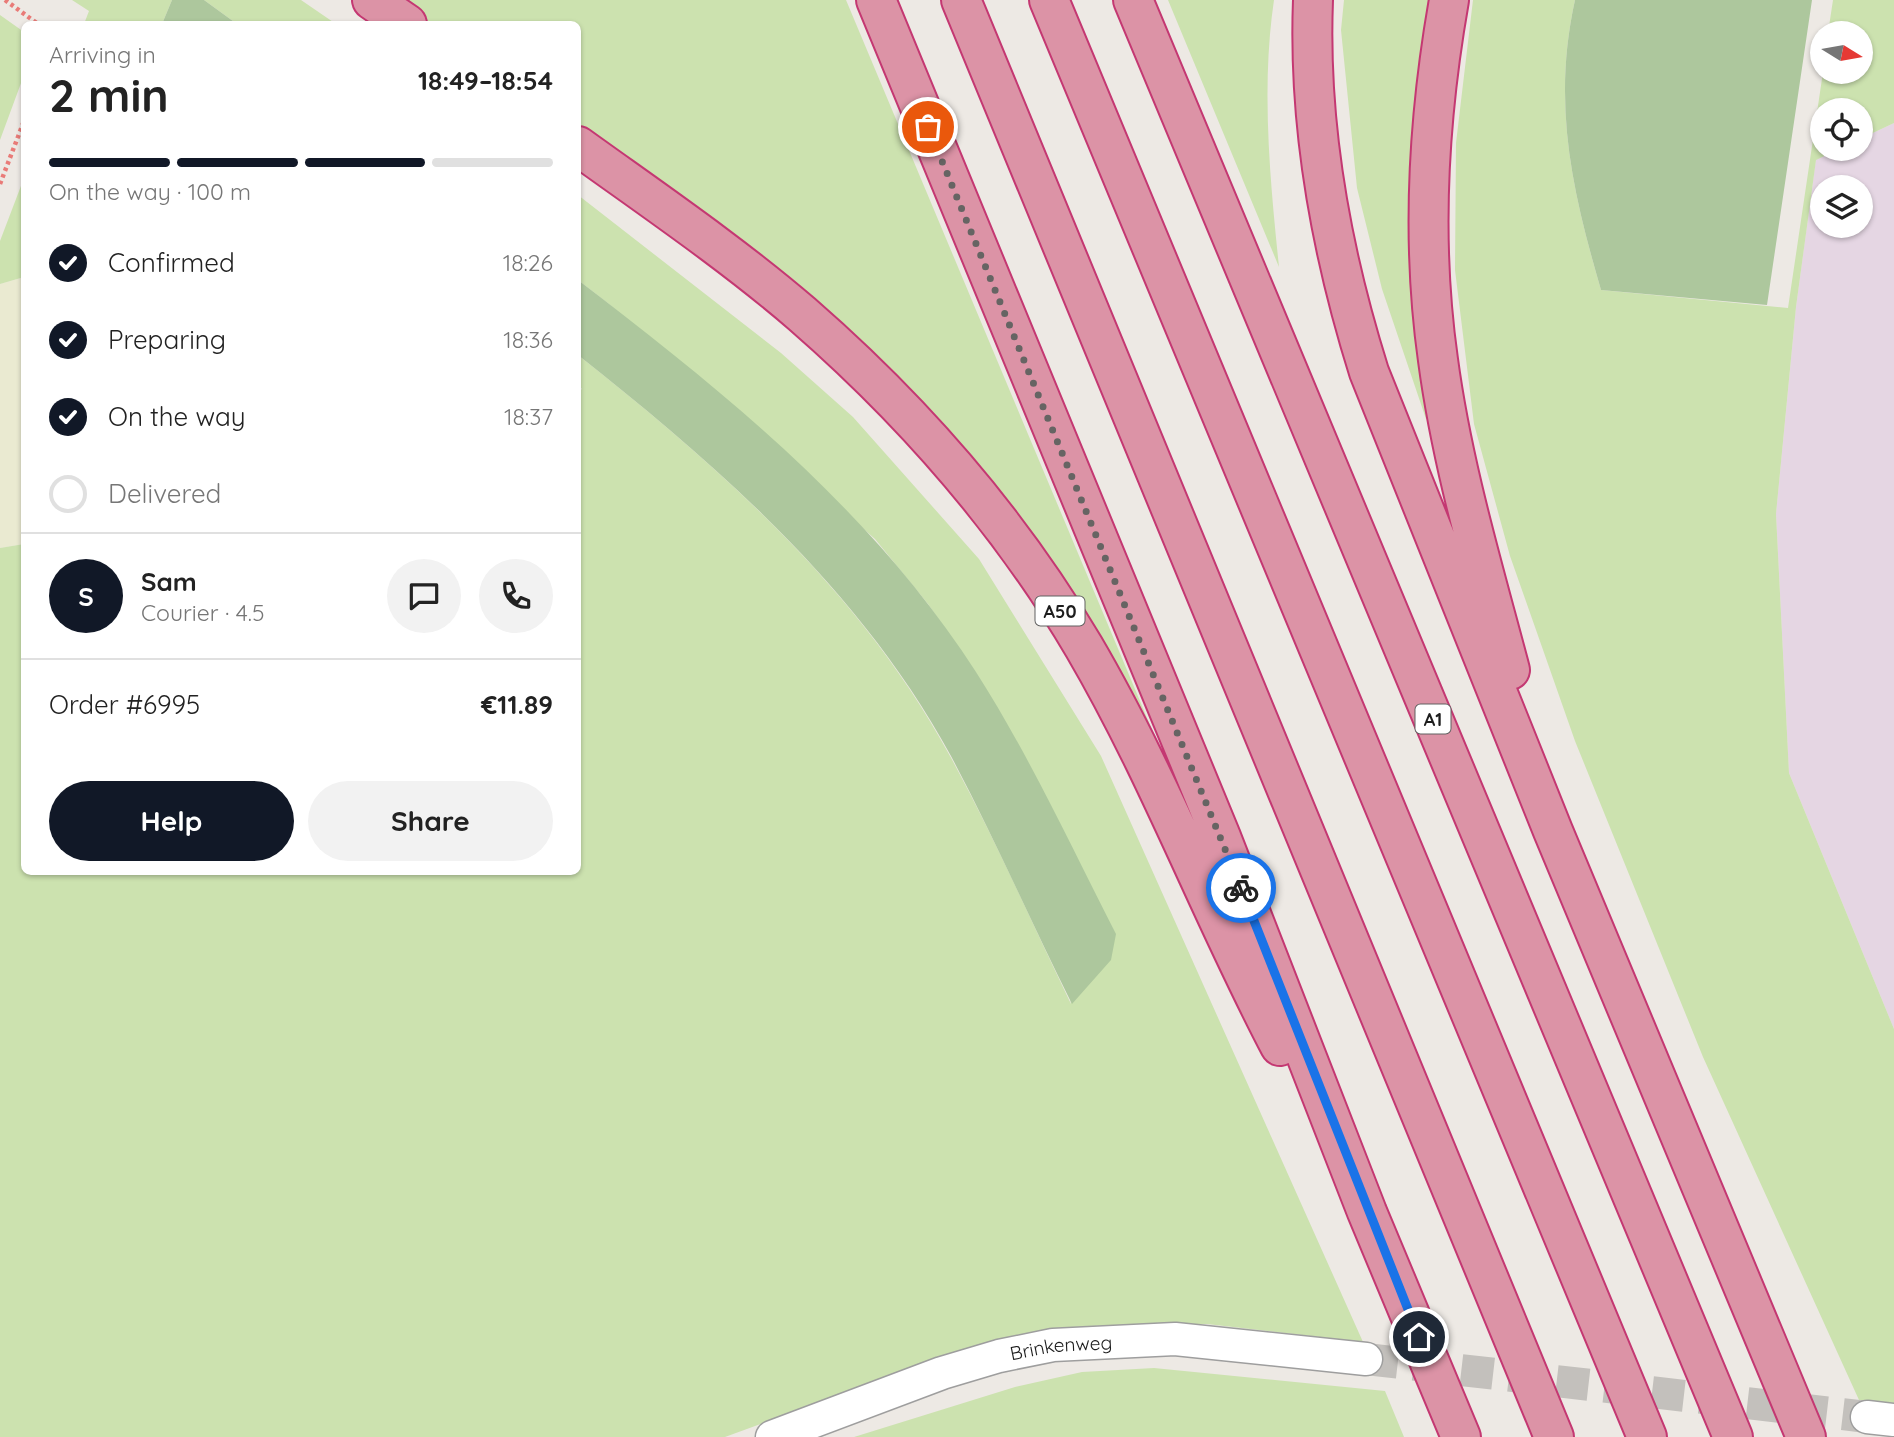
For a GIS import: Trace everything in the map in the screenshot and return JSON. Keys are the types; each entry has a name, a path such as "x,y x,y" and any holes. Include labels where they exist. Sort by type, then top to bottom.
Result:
{"highway":[{"path":"372,0 403,21"},
{"path":"876,0 1221,837 1367,1212 1461,1437"},
{"path":"961,0 1553,1437"},
{"path":"1049,0 1647,1437"},
{"name":"A1","path":"1133,0 1733,1437"},
{"path":"1313,0 1315,101 1325,202 1348,305 1391,431 1553,831 1806,1437"},
{"path":"1449,0 1440,53 1427,171 1437,359 1461,485 1553,831"},
{"name":"A50","path":"581,148 712,243 839,348 920,429 1024,557 1083,646 1124,722 1236,963 1367,1212"}],"street":[{"name":"Brinkenweg","path":"772,1437 942,1373 999,1356 1053,1346 1175,1339 1366,1359"}],"path":[{"path":"5,0 34,21"},
{"path":"0,184 21,129"}],"shaded area":[{"path":"1894,123 1894,1029 1789,773 1776,514 1796,307 1810,203 1810,238 1873,238 1873,175 1814,175 1816,161 1873,161 1873,133"}],"green space":[{"path":"72,0 172,0 163,21 85,21 89,11"},
{"path":"172,0 204,0 233,21 163,21"},
{"path":"204,0 301,0 332,21 233,21"},
{"path":"397,0 846,0 1158,744 1007,510 581,132 581,21 427,21"},
{"path":"1168,0 1274,0 1267,100 1279,267"},
{"path":"1344,0 1434,0 1438,416 1426,419 1382,289 1357,188 1341,30"},
{"path":"1473,0 1575,0 1565,75 1568,146 1581,217 1601,290 1788,308 1810,160 1816,161 1814,175 1810,175 1810,204 1796,307 1776,514 1789,773 1894,1029 1894,1403 1859,1400 1703,1057 1575,741 1510,556 1474,424 1455,270 1456,143"},
{"path":"1575,0 1812,0 1767,305 1601,290 1581,217 1568,146 1565,75"},
{"path":"1833,0 1894,0 1894,123 1873,133 1873,98 1819,98 1821,84 1873,84 1873,21 1830,21"},
{"path":"0,15 21,30 21,83 0,140"},
{"path":"21,186 21,278 0,284 0,241"},
{"path":"581,197 781,353 853,417 979,559 1101,756 1363,1342 1207,1324 1089,1326 1017,1341 871,1384 725,1437 0,1437 0,548 21,544 21,875 581,875 581,357 736,489 785,537 875,640 914,696 950,756 1071,1004 1031,768 976,673 928,604 875,539 581,282"},
{"path":"21,278 21,544 0,548 0,284"},
{"path":"581,282 742,412 844,508 891,559 935,614 976,672 1032,768 1116,934 1111,960 1072,1004 951,756 915,696 875,640 832,587 785,537 736,489 581,357"},
{"path":"1154,1368 1385,1391 1404,1437 854,1437 1015,1387 1082,1372"}],"tunnel":[{"path":"1366,1359 1867,1417"}],"way so far":[{"path":"928,127 1241,888"}],"route":[{"path":"1241,888 1367,1212 1419,1337"}]}
